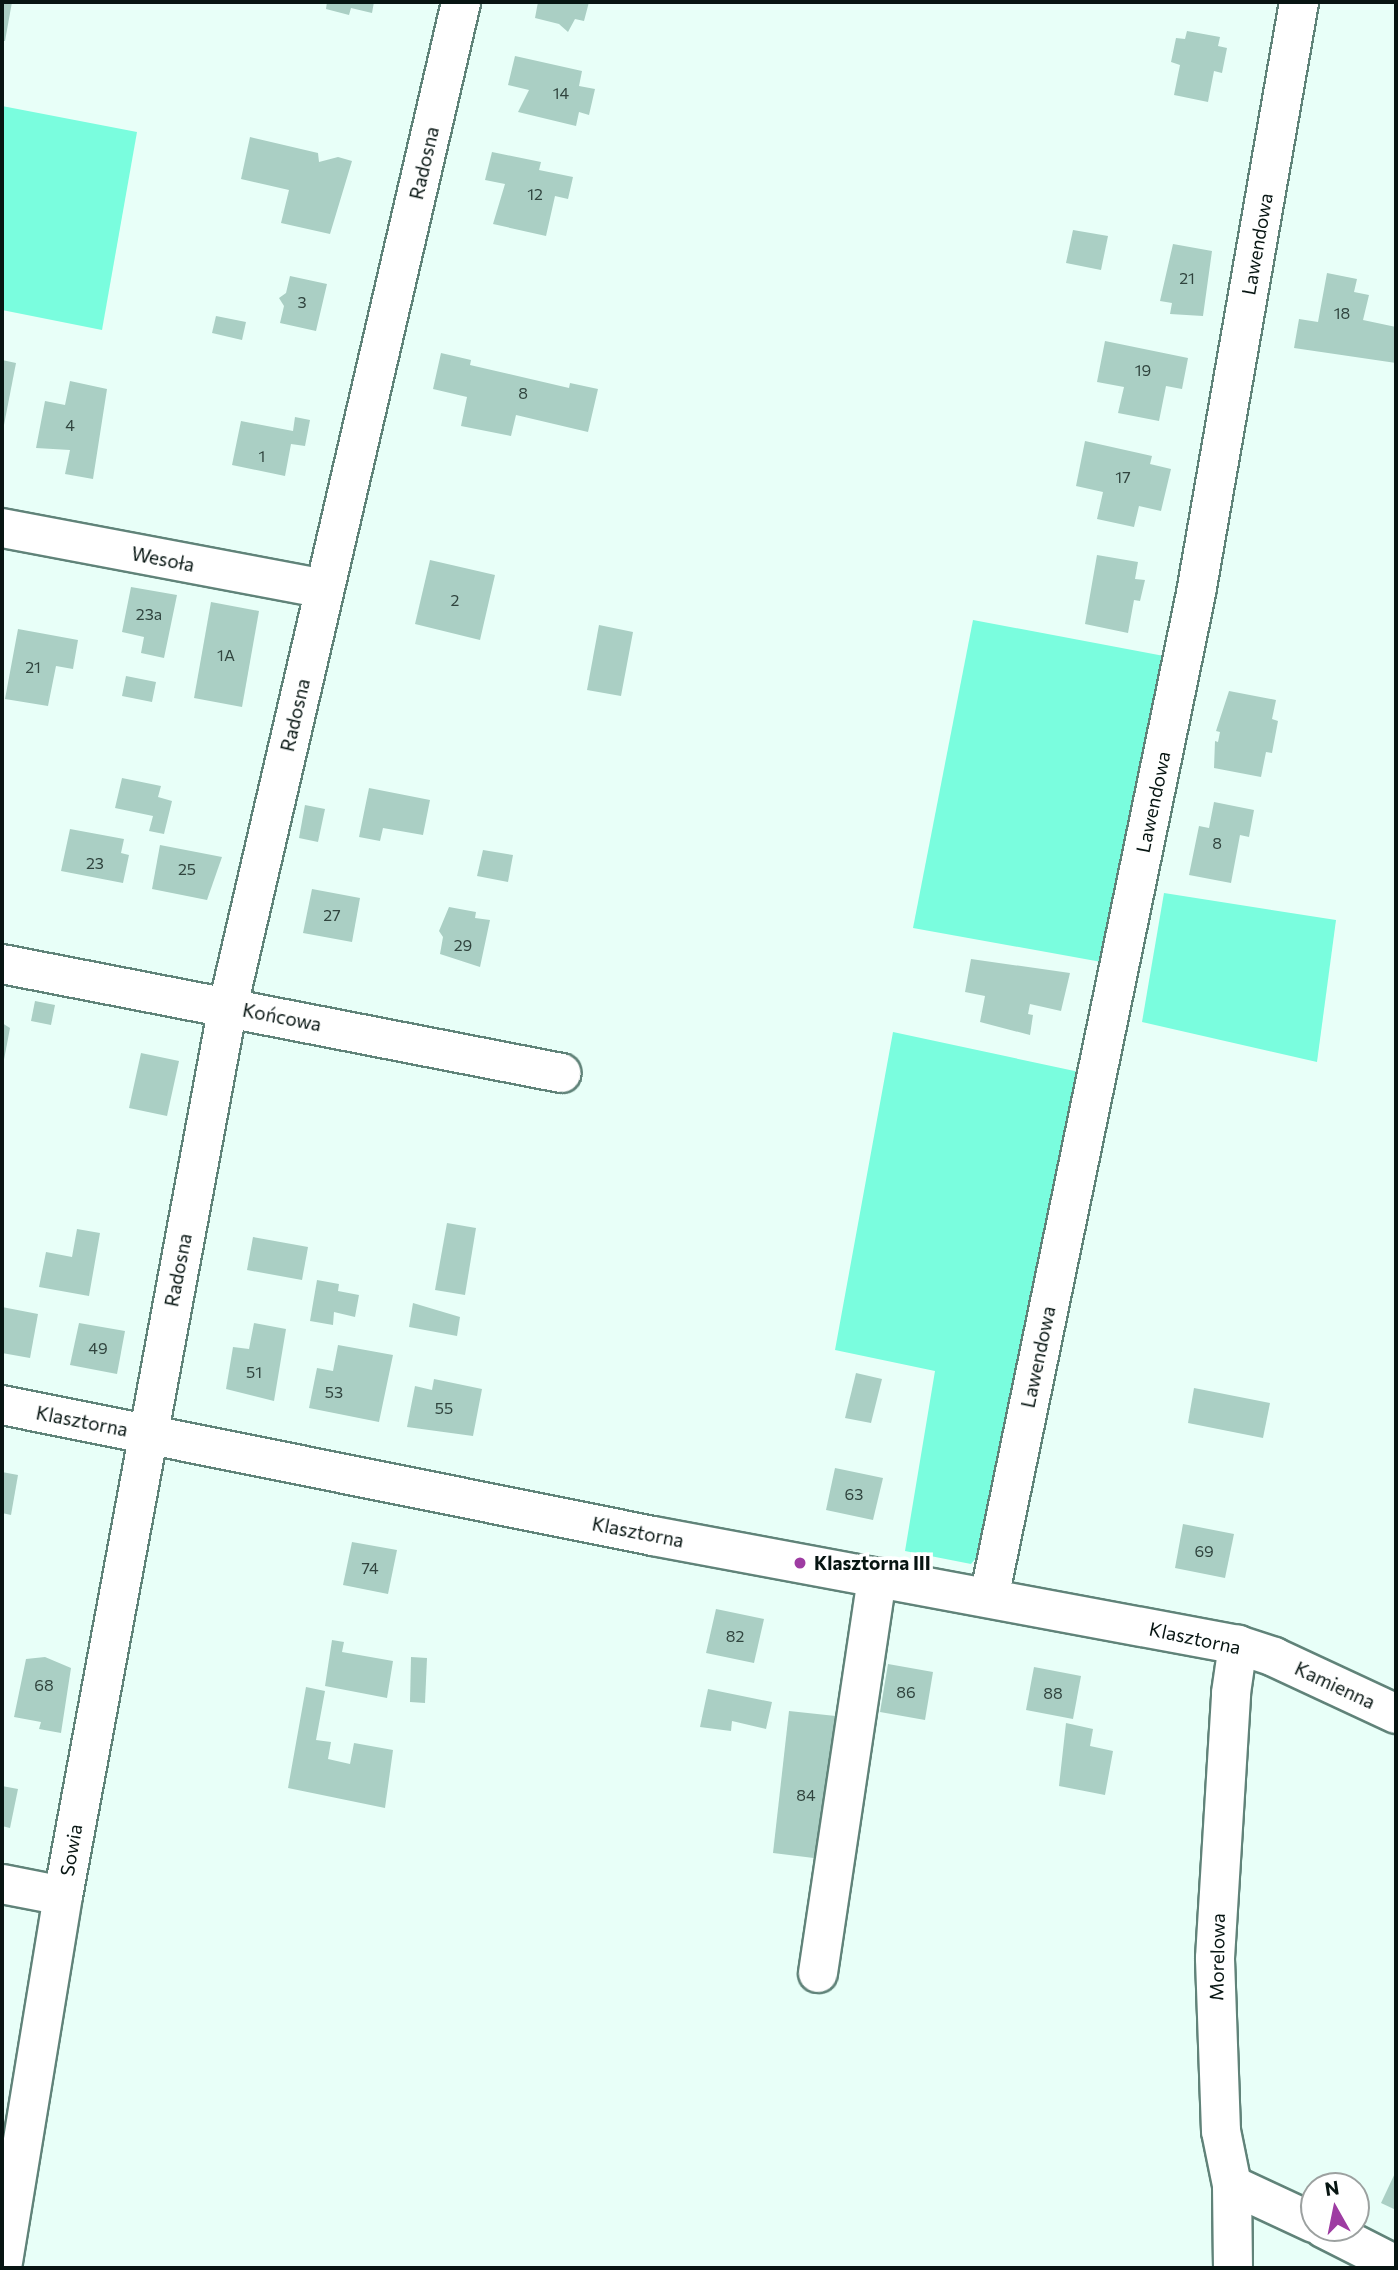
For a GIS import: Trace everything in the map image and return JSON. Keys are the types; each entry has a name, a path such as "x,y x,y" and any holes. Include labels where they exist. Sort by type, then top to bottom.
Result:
{"street":[{"name":"Radosna","path":"147,1433 228,1006 461,2"},
{"name":"Lawendowa","path":"989,1598 1196,593 1299,2"},
{"name":"Wesoła","path":"2,528 324,589"},
{"name":"Końcowa","path":"2,964 561,1073"},
{"name":"Klasztorna","path":"2,1405 1238,1645 1275,1657"},
{"name":"Sowia","path":"2,2268 63,1896 147,1433"},
{"path":"818,1973 877,1577"},
{"name":"Morelowa","path":"1233,2268 1232,2185 1220,2131 1215,1958 1231,1693 1238,1645"},
{"name":"Kamienna","path":"1275,1657 1396,1714"},
{"path":"2,1884 63,1896"},
{"path":"1232,2185 1300,2217"},
{"path":"1351,2242 1396,2265"}],"green space":[{"path":"2,106 137,132 102,330 2,310"},
{"path":"973,620 1164,656 1107,963 913,928"},
{"path":"1164,893 1336,920 1317,1062 1142,1022"},
{"path":"893,1032 1084,1073 981,1552 971,1564 905,1551 935,1371 835,1350"}],"building":[{"path":"2,2 12,2 5,41 2,41"},
{"path":"327,2 374,2 372,13 351,8 349,15 326,9"},
{"path":"538,2 589,2 584,21 575,19 568,32 559,24 535,18"},
{"path":"1187,31 1220,37 1218,46 1227,48 1222,73 1214,71 1208,102 1174,95 1180,65 1171,62 1176,38 1185,39"},
{"path":"515,56 582,71 579,86 595,89 589,115 579,112 576,126 518,112 529,90 508,85"},
{"path":"250,137 318,153 319,162 338,157 352,161 330,234 281,223 289,190 241,179"},
{"path":"492,152 541,162 539,170 573,177 568,199 555,196 546,236 493,224 505,184 485,180"},
{"path":"1073,230 1108,236 1101,270 1066,263"},
{"path":"1173,244 1212,251 1203,316 1170,314 1172,303 1160,301"},
{"path":"1327,273 1357,279 1354,292 1369,295 1363,320 1396,327 1396,363 1294,348 1299,319 1318,322"},
{"path":"290,276 327,284 316,331 280,323 284,306 279,298 286,293"},
{"path":"216,316 246,322 242,340 212,333"},
{"path":"1105,341 1188,358 1182,389 1166,386 1159,421 1118,413 1124,387 1097,382"},
{"path":"441,353 471,360 470,365 569,388 570,383 598,389 588,432 516,415 511,436 461,426 467,397 433,389"},
{"path":"2,360 16,363 3,430 2,430"},
{"path":"70,381 107,389 93,479 65,474 70,450 36,448 45,401 65,405"},
{"path":"295,417 310,420 305,446 291,444 285,476 232,465 241,421 293,431"},
{"path":"1085,441 1152,456 1150,464 1171,469 1161,511 1139,506 1134,527 1097,519 1103,492 1076,486"},
{"path":"1097,555 1138,562 1135,579 1145,580 1140,601 1134,600 1128,633 1085,624"},
{"path":"430,560 495,575 480,640 415,624"},
{"path":"131,587 177,595 164,658 141,653 144,637 122,632"},
{"path":"211,602 259,611 242,707 194,698"},
{"path":"599,625 633,632 621,696 587,690"},
{"path":"18,629 78,640 73,669 56,666 48,706 5,699"},
{"path":"126,676 156,682 152,702 122,696"},
{"path":"1229,691 1276,700 1272,719 1278,721 1272,753 1266,752 1261,777 1214,768 1215,741 1218,742 1220,732 1216,731"},
{"path":"122,778 161,786 158,797 172,801 164,834 149,831 153,816 115,808"},
{"path":"369,788 430,800 423,835 383,828 380,841 359,837"},
{"path":"1214,802 1254,810 1249,837 1240,835 1231,883 1189,875 1199,826 1209,828"},
{"path":"305,805 325,809 318,842 299,838"},
{"path":"70,829 124,839 121,853 129,855 123,883 61,871"},
{"path":"160,845 222,857 207,900 152,889"},
{"path":"483,850 513,855 508,882 477,876"},
{"path":"312,889 360,898 352,942 303,933"},
{"path":"449,907 476,912 475,918 490,920 480,967 440,954 443,937 439,931"},
{"path":"971,959 1070,973 1061,1011 1030,1004 1028,1014 1033,1015 1030,1035 980,1022 985,996 965,992"},
{"path":"35,1001 55,1005 51,1025 31,1021"},
{"path":"2,1023 10,1028 3,1065 2,1065"},
{"path":"141,1053 179,1061 167,1116 129,1108"},
{"path":"447,1223 476,1228 465,1295 435,1290"},
{"path":"77,1229 100,1233 89,1296 39,1287 46,1252 72,1257"},
{"path":"253,1237 308,1247 302,1280 247,1270"},
{"path":"317,1280 339,1284 338,1291 359,1295 355,1317 334,1312 333,1325 310,1321"},
{"path":"413,1303 460,1317 457,1336 409,1327"},
{"path":"2,1307 38,1314 30,1358 2,1353"},
{"path":"79,1323 125,1331 117,1374 70,1365"},
{"path":"254,1323 286,1329 274,1401 226,1389 233,1347 249,1349"},
{"path":"338,1345 393,1355 379,1422 309,1408 317,1368 333,1371"},
{"path":"856,1373 882,1379 871,1423 845,1418"},
{"path":"434,1379 482,1389 473,1436 407,1427 415,1386 432,1390"},
{"path":"1194,1388 1270,1403 1263,1438 1188,1423"},
{"path":"835,1468 883,1478 873,1520 826,1510"},
{"path":"2,1472 18,1475 11,1515 2,1513"},
{"path":"1183,1524 1234,1534 1225,1578 1175,1568"},
{"path":"352,1542 397,1550 388,1594 343,1585"},
{"path":"716,1609 764,1619 754,1663 706,1653"},
{"path":"332,1640 344,1642 342,1652 393,1661 387,1698 325,1686"},
{"path":"45,1657 71,1668 61,1733 39,1729 41,1722 14,1717 26,1659"},
{"path":"411,1657 427,1658 425,1703 410,1702"},
{"path":"888,1664 933,1672 925,1720 880,1712"},
{"path":"1034,1667 1081,1676 1073,1719 1026,1710"},
{"path":"306,1687 325,1691 316,1740 331,1742 328,1759 350,1764 354,1743 393,1750 385,1808 288,1788"},
{"path":"708,1689 772,1702 766,1729 732,1721 731,1731 700,1727"},
{"path":"789,1711 845,1717 822,1859 773,1853"},
{"path":"1066,1723 1093,1729 1090,1746 1113,1751 1105,1795 1059,1786"},
{"path":"2,1786 18,1789 10,1828 2,1826"},
{"path":"1396,2171 1396,2210 1381,2203"}],"place":[{"name":"Klasztorna III","path":"800,1563"}]}
